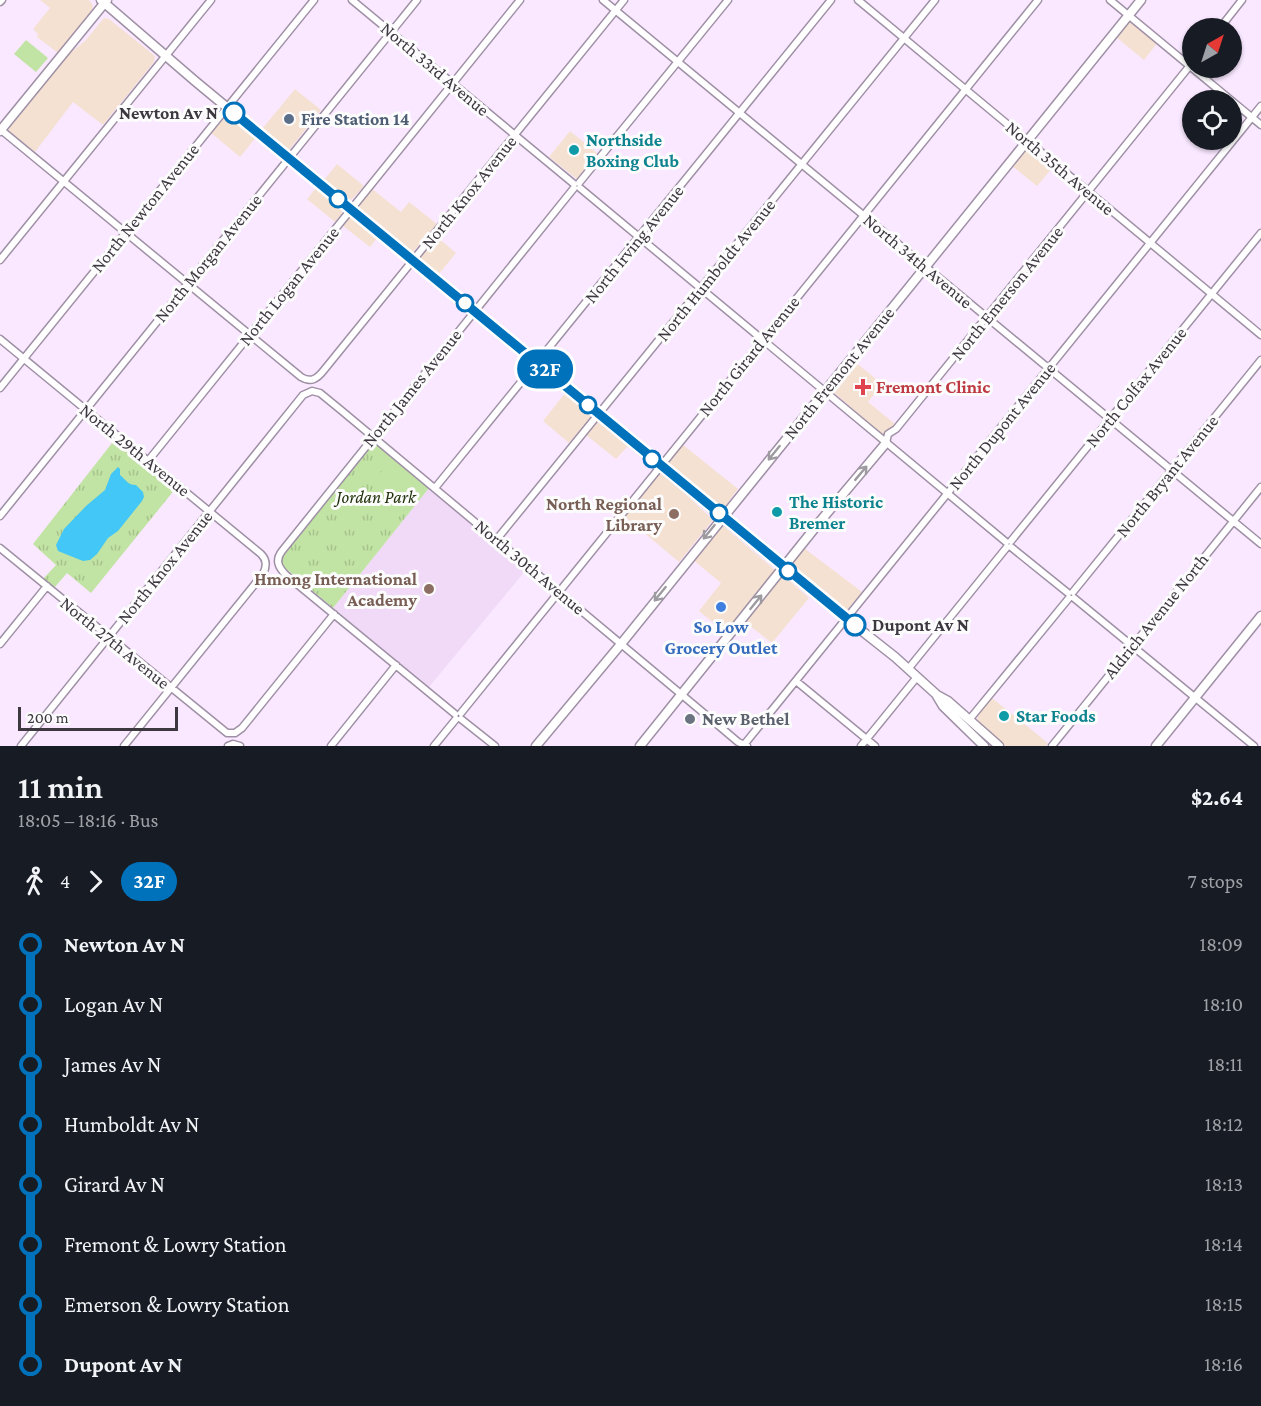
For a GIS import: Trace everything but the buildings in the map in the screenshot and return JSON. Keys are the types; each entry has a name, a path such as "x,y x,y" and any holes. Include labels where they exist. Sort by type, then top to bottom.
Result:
{"street":[{"path":"0,260 211,0"},
{"name":"North Newton Avenue","path":"0,388 314,0"},
{"name":"North 33rd Avenue","path":"352,0 1254,746"},
{"name":"North Morgan Avenue","path":"0,516 417,0"},
{"name":"North Logan Avenue","path":"148,460 520,0"},
{"name":"North 34th Avenue","path":"603,0 1261,544"},
{"name":"North Knox Avenue","path":"250,335 303,379 311,381 319,376 624,0"},
{"name":"North James Avenue","path":"334,614 286,575 278,562 282,550 728,0"},
{"name":"North Irving Avenue","path":"435,488 831,0"},
{"name":"North 35th Avenue","path":"858,0 1261,335"},
{"name":"North Humboldt Avenue","path":"497,539 935,0"},
{"name":"North Girard Avenue","path":"434,746 1038,0"},
{"path":"1110,0 1182,57"},
{"name":"North Fremont Avenue","path":"536,746 1141,0"},
{"path":"1228,18 1242,0"},
{"path":"250,335 0,130 104,1 288,158 660,466 909,668 937,695 948,701 999,746"},
{"name":"North Emerson Avenue","path":"640,746 783,567 886,443 888,434 896,429 987,318 1182,75"},
{"path":"1207,78 1261,124"},
{"name":"North Dupont Avenue","path":"745,746 1261,106"},
{"name":"North Colfax Avenue","path":"909,668 1261,233"},
{"name":"North 29th Avenue","path":"0,339 261,554 267,563 263,574 171,688"},
{"name":"North Bryant Avenue","path":"969,720 1261,360"},
{"name":"North Knox Avenue","path":"21,746 303,395 312,391"},
{"name":"North 30th Avenue","path":"312,391 320,393 373,436 745,746"},
{"name":"Aldrich Avenue North","path":"1052,746 1261,487"},
{"name":"North 27th Avenue","path":"0,548 227,734 232,734 242,728 334,614"},
{"path":"0,644 47,586"},
{"path":"334,614 495,746"},
{"path":"1156,746 1261,616"},
{"path":"331,746 396,665"},
{"path":"861,746 917,677"},
{"path":"796,681 875,746"},
{"path":"124,746 171,688"},
{"path":"937,695 943,706 984,746"}],"shaded area":[{"path":"40,0 89,0 93,5 92,10 58,53 37,37 38,34 33,29 50,8"},
{"path":"104,18 109,19 155,56 154,62 103,125 73,102 35,152 8,128 71,52 85,41"},
{"path":"1129,20 1158,42 1144,60 1116,37"},
{"path":"295,89 321,110 289,150 262,129"},
{"path":"226,113 257,136 240,157 210,132"},
{"path":"570,131 597,153 577,179 549,157"},
{"path":"1028,146 1054,166 1037,186 1011,165"},
{"path":"337,164 364,186 351,200 324,180"},
{"path":"317,187 342,208 342,213 335,222 307,199"},
{"path":"371,188 401,212 409,202 437,224 413,252 360,209 360,202"},
{"path":"348,217 354,217 378,237 370,247 342,225"},
{"path":"436,236 456,253 438,275 420,258"},
{"path":"854,361 882,384 868,402 895,424 886,434 882,434 832,391"},
{"path":"566,392 590,415 590,418 569,443 543,421"},
{"path":"600,421 629,445 616,459 586,435"},
{"path":"682,444 738,489 725,506 721,506 668,467 668,460"},
{"path":"659,473 664,474 713,520 679,562 624,516"},
{"name":"Hmong International Academy","path":"429,488 526,570 429,687 333,608"},
{"path":"722,525 776,571 726,633 699,611 721,583 692,559"},
{"path":"804,548 862,592 847,610 842,609 792,568 792,563"},
{"path":"780,576 784,576 809,598 772,643 745,622"},
{"path":"992,698 1048,743 1046,746 1006,746 977,722 978,714"}],"green space":[{"path":"26,40 48,58 36,72 14,54"},
{"path":"116,438 176,488 91,593 67,573 54,588 43,579 56,565 33,544"},
{"name":"Jordan Park","path":"375,443 429,488 333,608 284,567 281,559 370,444"},
{"path":"388,462 419,487 420,492 393,524 380,509 376,494 378,478"}],"water":[{"path":"118,467 120,475 143,492 142,501 118,531 108,538 90,560 83,561 58,551 56,545 64,529 105,490 111,474"}],"bus line":[{"name":"32F","path":"234,113 855,625"}],"place":[{"name":"Newton Av N","path":"234,113"},
{"name":"Fire Station 14","path":"289,119"},
{"name":"Northside Boxing Club","path":"574,150"},
{"name":"Fremont Clinic","path":"863,387"},
{"name":"The Historic Bremer","path":"777,512"},
{"name":"North Regional Library","path":"674,514"},
{"name":"Hmong International Academy","path":"429,589"},
{"name":"So Low Grocery Outlet","path":"721,607"},
{"name":"Dupont Av N","path":"855,625"},
{"name":"Star Foods","path":"1004,716"},
{"name":"New Bethel","path":"690,719"}]}
